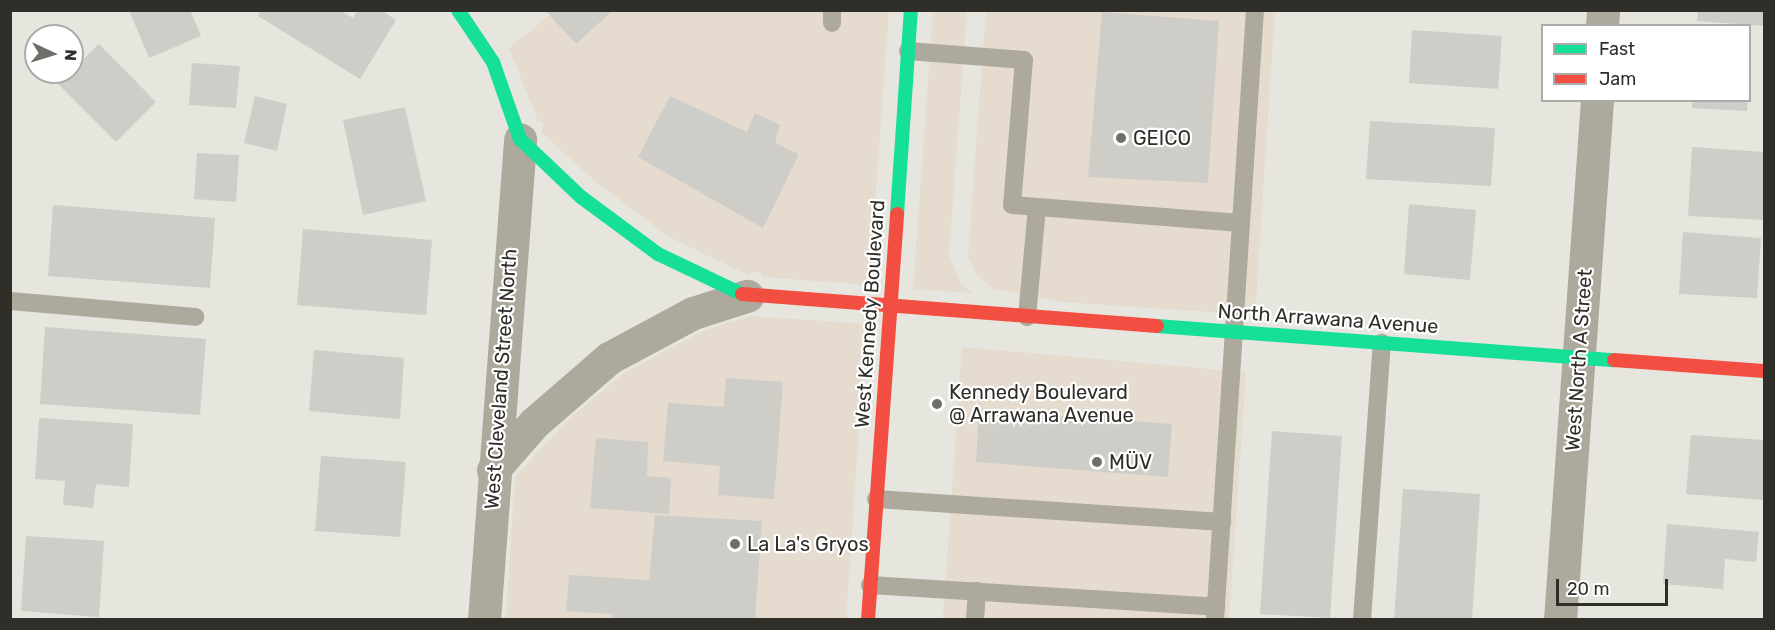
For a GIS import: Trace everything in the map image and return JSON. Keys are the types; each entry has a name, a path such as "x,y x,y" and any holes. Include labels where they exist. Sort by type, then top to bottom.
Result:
{"street":[{"path":"458,10 493,62 520,139 581,197 658,254 747,296"},
{"name":"West Kennedy Boulevard","path":"868,620 911,10"},
{"name":"West North A Street","path":"1560,620 1597,102"},
{"name":"West Cleveland Street North","path":"484,620 493,470 520,139"},
{"path":"493,470 534,423 609,358 693,313 747,296"},
{"name":"North Arrawana Avenue","path":"747,296 1382,343 1580,355 1764,371"}],"lane":[{"path":"870,585 976,591 1216,613 1236,332 1240,223 1255,10"},
{"path":"908,51 1024,60 1012,205 1240,223"},
{"path":"1027,317 1037,207"},
{"path":"10,301 195,317"},
{"path":"1362,620 1382,343"},
{"path":"876,499 1222,522"},
{"path":"975,620 976,591"}],"shaded area":[{"path":"555,11 889,11 869,285 763,277 760,271 748,275 671,238 596,182 542,133 543,122 538,121 509,48"},
{"path":"933,11 967,11 949,255 960,282 972,293 913,289"},
{"name":"GEICO","path":"986,11 1275,11 1255,315 1062,302 993,289 977,275 968,257"},
{"path":"750,316 866,324 846,619 506,620 515,477 572,416 623,374 702,331"},
{"name":"MÜV","path":"962,347 1246,372 1229,619 943,620"}],"building":[{"path":"129,10 190,10 201,36 149,58"},
{"path":"261,10 340,10 353,18 358,10 381,10 396,20 360,79 258,16"},
{"path":"545,10 613,10 576,44"},
{"path":"1698,10 1764,10 1764,26 1697,21"},
{"path":"1102,12 1219,21 1208,183 1088,177"},
{"path":"1412,30 1502,36 1498,89 1409,83"},
{"path":"99,44 156,102 116,142 58,84 84,84 84,59"},
{"path":"192,63 240,66 236,108 189,105"},
{"path":"255,96 287,104 277,151 244,143"},
{"path":"670,96 747,132 755,113 780,125 775,143 799,154 763,228 638,157"},
{"path":"1693,102 1748,102 1747,111 1692,108"},
{"path":"405,107 426,201 363,215 343,120"},
{"path":"1370,121 1495,128 1491,186 1366,179"},
{"path":"1692,147 1764,152 1764,220 1688,216"},
{"path":"197,153 239,155 236,202 194,199"},
{"path":"1409,204 1476,210 1470,280 1404,274"},
{"path":"53,205 215,218 210,288 48,276"},
{"path":"303,229 432,240 426,315 297,305"},
{"path":"1683,232 1761,238 1757,298 1679,294"},
{"path":"45,327 206,339 200,415 40,404"},
{"path":"314,350 404,358 400,419 309,411"},
{"path":"726,378 783,382 774,499 718,495 720,466 663,461 668,403 724,407"},
{"path":"979,410 1172,424 1168,477 976,462"},
{"path":"39,418 133,424 129,487 96,484 93,508 63,505 65,481 35,479"},
{"path":"1272,431 1342,436 1330,618 1260,614"},
{"path":"1691,435 1764,440 1764,500 1686,494"},
{"path":"596,438 648,442 647,476 671,478 669,514 590,508"},
{"path":"321,456 406,462 400,537 315,531"},
{"path":"1403,489 1480,494 1472,620 1394,620"},
{"path":"655,515 762,521 755,620 612,620 612,614 566,611 569,575 649,580"},
{"path":"1667,524 1759,532 1756,562 1725,559 1723,589 1663,584"},
{"path":"26,536 104,541 99,617 21,611"}],"traffic: fast":[{"path":"458,10 493,62 520,139 581,197 658,254 742,294"},
{"path":"897,214 911,10"},
{"path":"1157,326 1614,360"}],"traffic: jam":[{"path":"868,620 897,214"},
{"path":"742,294 1157,326"},
{"path":"1614,360 1764,371"}],"place":[{"name":"GEICO","path":"1121,138"},
{"name":"Kennedy Boulevard @ Arrawana Avenue","path":"937,404"},
{"name":"MÜV","path":"1097,462"},
{"name":"La La's Gryos","path":"735,544"}]}
